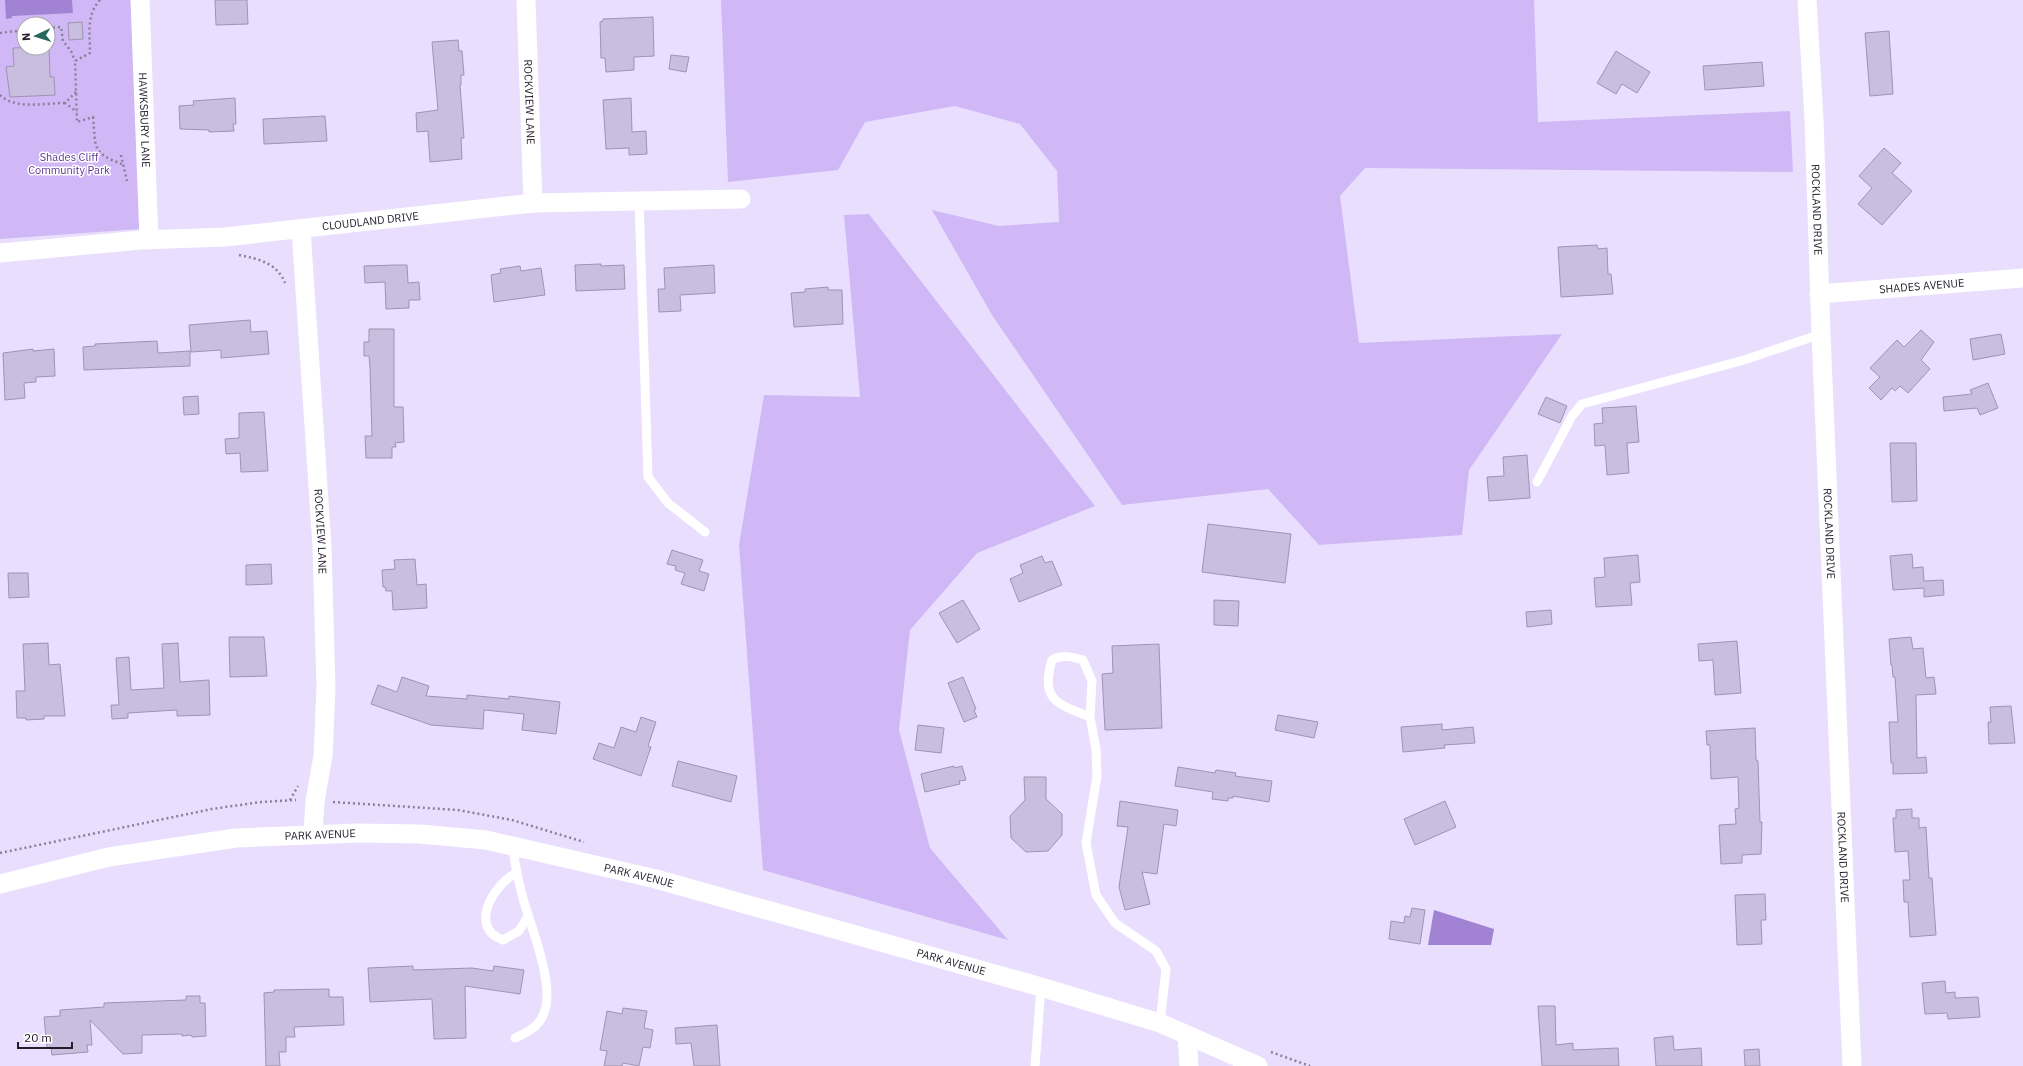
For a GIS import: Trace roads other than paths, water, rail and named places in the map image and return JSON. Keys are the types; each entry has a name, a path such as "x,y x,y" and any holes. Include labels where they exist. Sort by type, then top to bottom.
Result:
{"street":[{"name":"HAWKSBURY LANE","path":"140,0 149,240"},
{"name":"ROCKVIEW LANE","path":"526,0 533,203"},
{"name":"ROCKLAND DRIVE","path":"1807,0 1814,119 1819,294 1852,1066"},
{"name":"CLOUDLAND DRIVE","path":"0,253 149,240 225,237 533,203 741,199"},
{"name":"ROCKVIEW LANE","path":"301,228 322,547 326,688 323,756 315,801 313,833"},
{"name":"SHADES AVENUE","path":"1819,294 2023,278"},
{"name":"PARK AVENUE","path":"0,884 109,857 156,848 236,838 313,833 420,834 486,840 656,879 1042,987 1160,1023 1258,1066"},
{"path":"1187,1034 1189,1066"}],"lane":[{"path":"639,200 648,477 668,503 705,532"},
{"path":"1537,482 1572,416 1582,404 1744,360 1821,334"},
{"path":"1090,717 1060,705 1051,696 1047,683 1052,660 1057,657 1071,657 1083,660 1092,681 1090,717 1096,749 1097,776 1086,844 1096,895 1115,922 1156,951 1166,969 1160,1023"},
{"path":"512,845 516,873 528,916 540,950 546,988 544,1012 533,1030 516,1038"},
{"path":"516,873 507,878 497,889 489,904 485,915 487,928 492,936 503,940 520,931 528,916"},
{"path":"1035,1066 1042,987"}],"park label":[{"name":"Shades Cliff Community Park","path":"69,163"}]}
